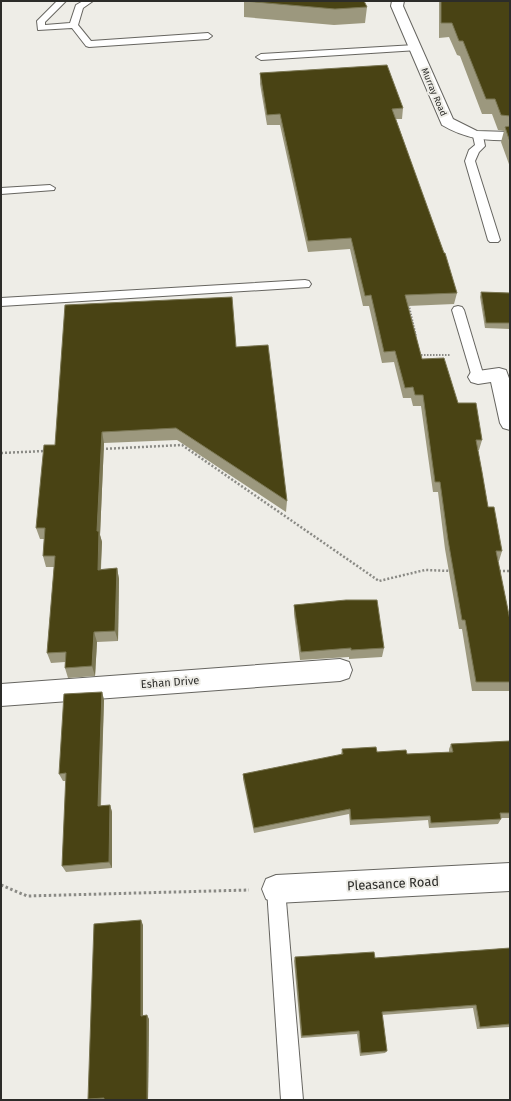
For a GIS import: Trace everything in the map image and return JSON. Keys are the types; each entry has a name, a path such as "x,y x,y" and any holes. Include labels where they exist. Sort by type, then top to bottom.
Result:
{"street":[{"name":"Murray Road","path":"398,1 397,6 447,122 463,132 478,136 510,136"},
{"path":"478,377 499,375 510,423"},
{"name":"Eshan Drive","path":"1,695 340,670"},
{"name":"Pleasance Road","path":"276,889 510,877"}],"lane":[{"path":"62,1 41,21 42,28 74,25"},
{"path":"74,25 79,7 89,2"},
{"path":"74,25 90,44 208,36"},
{"path":"261,57 415,48"},
{"path":"478,136 480,146 474,150 470,161 494,240"},
{"path":"1,191 50,188"},
{"path":"1,302 305,284"},
{"path":"458,310 478,377"},
{"path":"276,889 292,1100"}],"path":[{"path":"406,297 417,341"},
{"path":"419,349 421,356 471,354"},
{"path":"95,449 182,445 379,581 425,570 456,571"},
{"path":"1,454 48,451"},
{"path":"495,571 510,571"},
{"path":"1,885 27,896 276,889"}],"building":[{"path":"244,1 364,1 367,7 335,9"},
{"path":"441,1 510,1 510,116 501,115 495,99 486,99 463,41 459,41 452,23 441,23"},
{"path":"387,65 403,108 392,109 445,253 457,293 405,295 422,359 444,358 458,403 476,403 482,440 476,440 488,507 494,507 502,551 496,551 510,620 510,682 476,682 465,620 462,620 448,540 440,482 435,482 423,395 415,395 413,387 405,388 395,351 384,352 371,295 365,296 351,238 308,241 280,114 267,115 260,73"},
{"path":"510,126 510,142 505,127"},
{"path":"481,292 510,293 510,323 486,323"},
{"path":"232,297 236,347 268,345 287,501 176,428 102,432 97,531 99,531 98,570 117,568 115,631 94,632 92,666 65,668 66,652 47,653 55,556 43,556 45,528 36,528 44,445 55,445 65,305"},
{"path":"346,600 377,600 384,648 351,650 351,648 301,652 294,605"},
{"path":"102,692 98,806 110,805 109,862 62,866 66,773 59,774 64,694"},
{"path":"510,741 510,813 500,813 501,819 431,823 430,816 351,820 350,809 254,828 243,774 343,754 342,749 376,747 377,752 406,750 407,754 453,752 451,744"},
{"path":"141,920 141,1016 147,1015 147,1100 104,1100 104,1098 88,1099 94,924"},
{"path":"510,948 510,1024 480,1027 476,1005 382,1012 387,1051 361,1053 359,1031 302,1036 295,957 374,952 375,958"}]}
